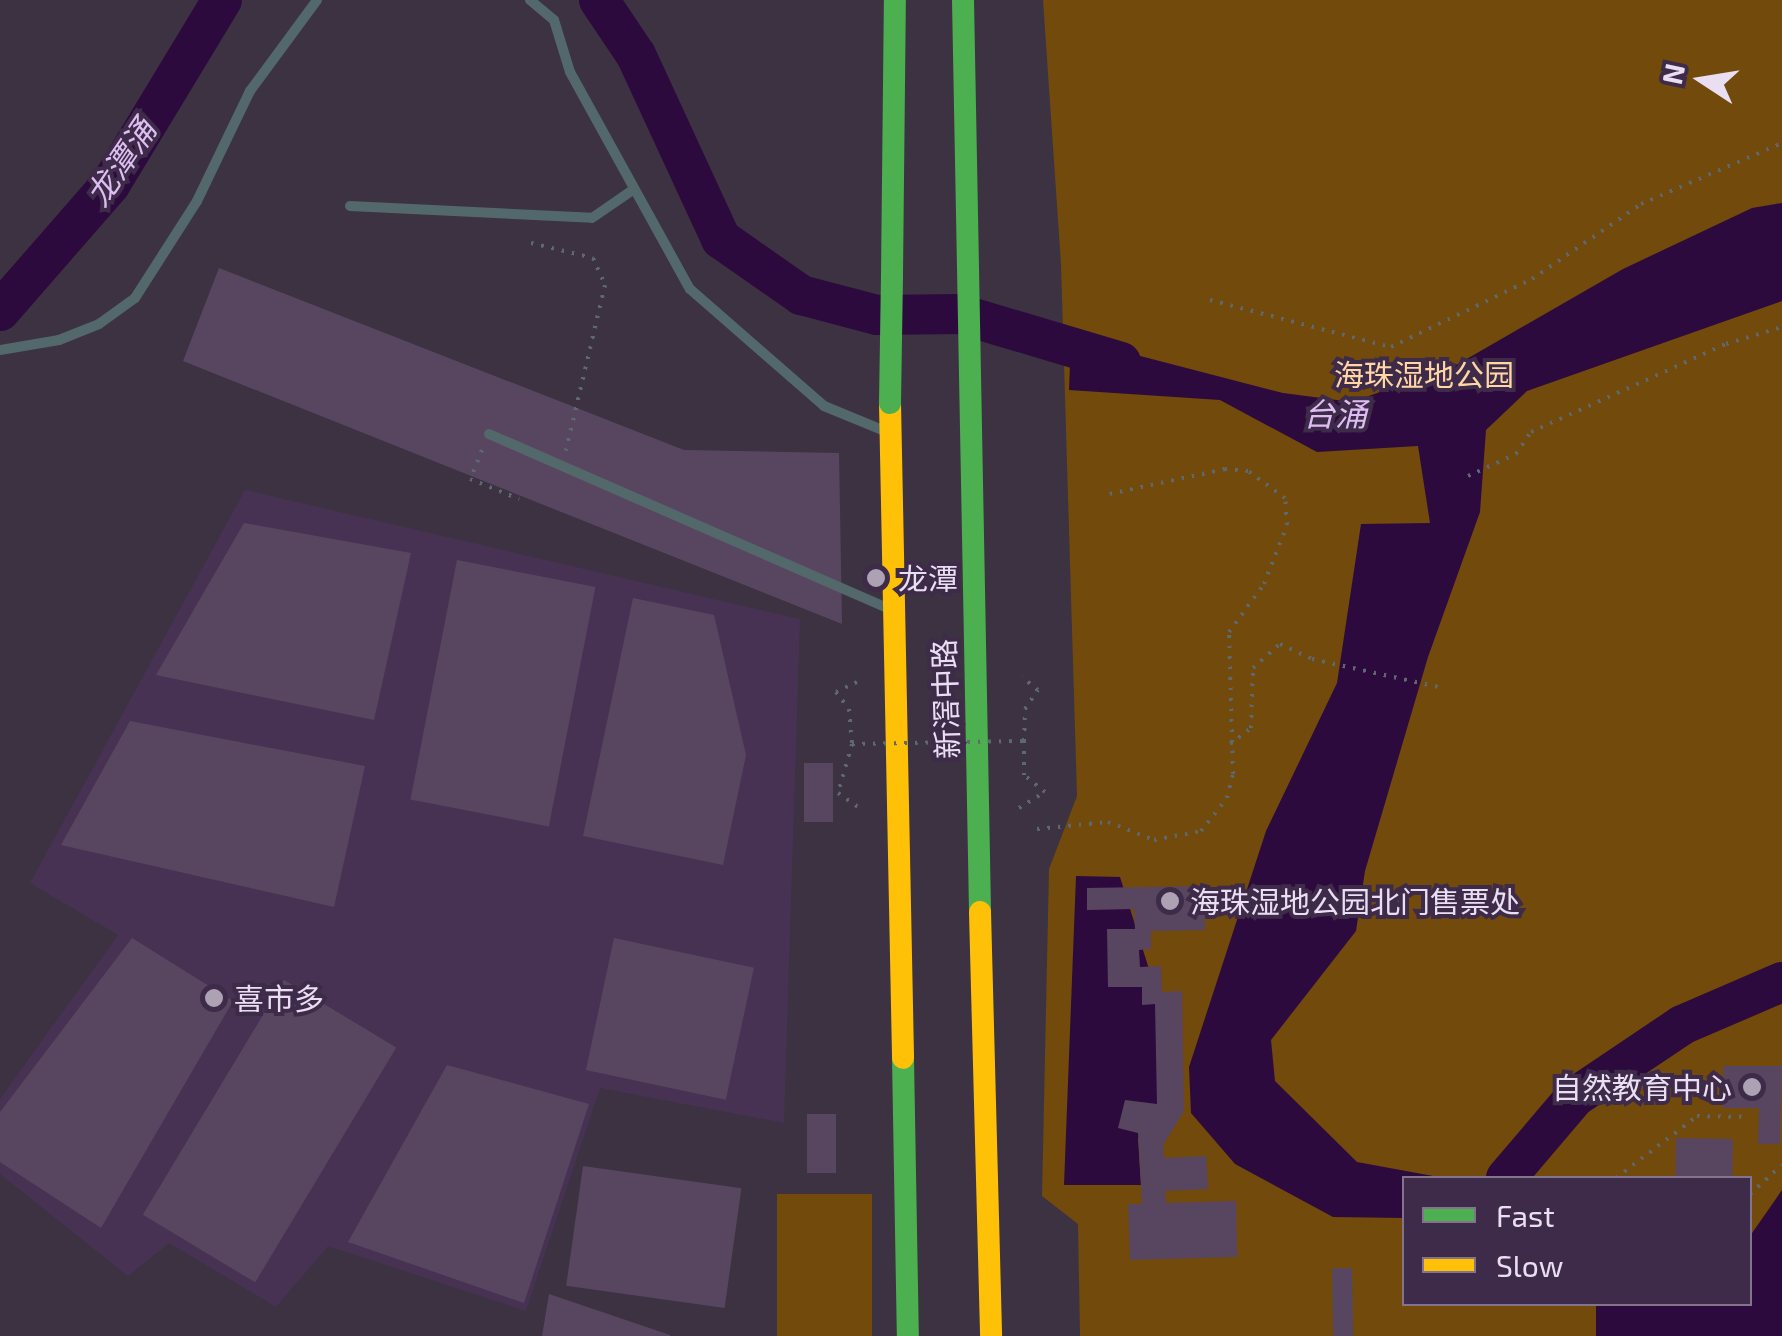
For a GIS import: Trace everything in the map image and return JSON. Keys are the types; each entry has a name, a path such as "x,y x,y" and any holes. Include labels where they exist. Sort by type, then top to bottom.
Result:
{"highway":[{"name":"新滘中路","path":"896,0 890,609 908,1336"},
{"name":"新滘中路","path":"963,0 966,403 991,1336"}],"lane":[{"path":"0,350 59,340 99,324 136,298 197,202 250,91 317,0"},
{"path":"530,0 554,20 570,72 690,289 746,343 824,406 890,434"},
{"path":"350,206 592,218 634,189"},
{"path":"489,434 890,609"}],"path":[{"path":"1210,300 1391,347 1532,279 1641,204 1782,143"},
{"path":"531,243 593,258 604,284 562,464"},
{"path":"1468,476 1516,454 1530,432 1726,344 1782,327"},
{"path":"489,434 470,479 519,499"},
{"path":"1038,829 1108,822 1154,840 1201,830 1227,798 1229,632 1278,556 1285,498 1270,481 1225,469 1109,494"},
{"path":"1230,744 1251,728 1248,686 1265,652 1280,644 1312,660 1443,688"},
{"path":"1019,808 1045,792 1024,774 1025,709 1038,690 1022,677"},
{"path":"857,682 836,692 848,709 852,744 838,793 861,809"},
{"path":"852,744 1024,741"},
{"path":"1619,1176 1697,1116 1748,1117"},
{"path":"1752,1192 1782,1165"}],"shaded area":[{"path":"245,490 800,619 784,1123 600,1088 526,1311 328,1246 276,1307 169,1243 128,1276 0,1174 0,1099 118,935 30,883"}],"green space":[{"name":"海珠湿地公园","path":"1043,0 1782,0 1782,1336 1080,1336 1078,1224 1042,1196 1049,869 1077,796 1061,264"},
{"path":"777,1194 872,1194 872,1336 777,1336"}],"water":[{"path":"1782,203 1782,301 1527,391 1486,430 1480,512 1428,657 1365,871 1356,931 1271,1040 1275,1081 1357,1162 1433,1176 1402,1176 1402,1218 1333,1217 1235,1164 1191,1113 1189,1067 1266,831 1337,683 1361,524 1430,523 1418,446 1317,452 1220,400 1069,390 1071,338 1283,393 1352,402 1458,364 1623,269 1752,208"},
{"path":"1076,876 1120,877 1160,1004 1166,1105 1138,1138 1141,1185 1064,1185"},
{"path":"1782,1190 1782,1336 1596,1336 1596,1306 1752,1306 1752,1233"}],"building":[{"name":"龙潭","path":"219,268 684,450 839,453 842,624 183,361"},
{"path":"244,523 411,553 374,720 156,675"},
{"path":"457,560 595,587 549,826 410,800"},
{"path":"633,598 714,615 746,755 723,865 583,836"},
{"path":"130,721 365,766 334,907 61,845"},
{"path":"804,763 833,763 833,822 804,822"},
{"path":"1204,886 1205,930 1151,931 1151,949 1139,950 1140,967 1161,966 1162,992 1182,991 1184,1111 1163,1145 1164,1158 1206,1156 1208,1189 1165,1191 1166,1203 1236,1201 1237,1257 1130,1260 1128,1204 1142,1204 1138,1133 1118,1128 1125,1100 1157,1104 1155,1004 1142,1005 1142,987 1108,987 1107,929 1135,929 1134,909 1087,910 1087,888"},
{"path":"132,938 233,1001 101,1228 0,1162 0,1112"},
{"path":"614,938 754,968 726,1100 586,1070"},
{"path":"284,980 396,1047 255,1282 143,1215"},
{"path":"447,1065 589,1104 524,1303 348,1242"},
{"name":"自然教育中心","path":"1723,1066 1782,1066 1780,1144 1758,1144 1759,1108 1723,1108"},
{"path":"807,1114 836,1114 836,1173 807,1173"},
{"path":"1676,1138 1733,1139 1732,1176 1675,1176"},
{"path":"583,1166 741,1188 725,1308 566,1286"},
{"path":"1332,1268 1352,1268 1353,1336 1333,1336"},
{"path":"549,1294 670,1335 670,1336 542,1336"}],"waterway":[{"name":"龙潭涌","path":"0,311 110,185 222,0"},
{"name":"台涌","path":"599,0 636,55 721,239 801,295 877,315 960,314 1121,362"},
{"name":"台涌","path":"1508,1176 1575,1097 1682,1025 1782,982"}],"traffic: fast":[{"path":"892,275 895,0"},
{"path":"963,0 980,912"},
{"path":"890,403 892,275"},
{"path":"903,1058 908,1336"}],"traffic: slow":[{"path":"890,403 903,1058"},
{"path":"980,912 991,1336"}],"place":[{"name":"龙潭","path":"876,578"},
{"name":"海珠湿地公园北门售票处","path":"1170,901"},
{"name":"喜市多","path":"214,998"},
{"name":"自然教育中心","path":"1752,1087"}]}
